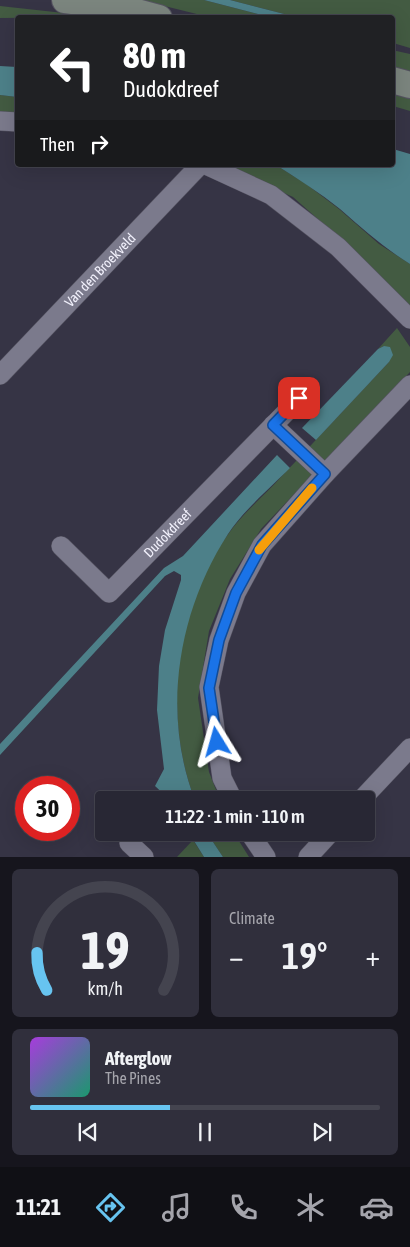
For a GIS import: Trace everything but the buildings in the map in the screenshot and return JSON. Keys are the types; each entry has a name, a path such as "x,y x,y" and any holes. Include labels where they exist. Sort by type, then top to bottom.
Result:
{"main road":[{"path":"65,0 118,6 149,15"},
{"path":"395,81 410,84"}],"street":[{"path":"0,121 15,122"},
{"name":"Van den Broekveld","path":"0,375 198,167"},
{"path":"210,167 278,201 338,247 410,319"},
{"path":"228,791 222,778 209,688 219,640 236,593 262,545 325,474 410,385"},
{"name":"Dudokdreef","path":"61,546 110,594 299,398"},
{"path":"273,425 325,474"},
{"path":"369,791 410,748"},
{"path":"255,841 266,857"},
{"path":"308,857 323,841"},
{"path":"129,843 144,857"}],"shaded area":[{"path":"140,0 204,0 262,15 201,15"},
{"path":"204,0 230,0 288,15 262,15"},
{"path":"230,0 410,0 410,48 395,44 395,15 288,15"},
{"path":"0,6 82,15 15,15 15,18 0,18"},
{"path":"395,51 410,54 410,71 395,67"},
{"path":"0,66 15,67 15,97 0,95"},
{"path":"0,95 15,97 15,118 0,117"},
{"path":"395,95 410,99 410,111 395,107"},
{"path":"395,150 410,154 410,264 382,245 325,197 279,167 395,167"},
{"path":"226,167 279,167 306,184 339,209 379,244 410,264 410,308 355,252 293,197"},
{"path":"397,328 410,347 410,372 261,529 230,579 209,631 198,698 209,772 216,791 192,791 185,767 179,733 177,698 179,662 186,627 196,594 211,562 229,533 389,362 384,346 378,349"},
{"path":"384,346 390,347 393,355 389,362 316,440 302,428 378,349"},
{"path":"277,455 290,468 249,508 228,534 211,564 197,596 187,629 180,663 177,698 179,733 185,767 192,791 160,791 155,786 164,769 157,710 159,666 165,630 181,580 181,575 174,571 165,576 0,755 0,744 164,568 183,556"},
{"path":"194,841 204,857 177,857"},
{"path":"194,841 212,841 223,857 204,857"},
{"path":"212,841 239,841 249,857 223,857"}],"slow traffic":[{"path":"259,550 312,488"}],"route":[{"path":"217,742 209,688 219,640 236,593 262,545 325,474 273,425 299,398"}]}
